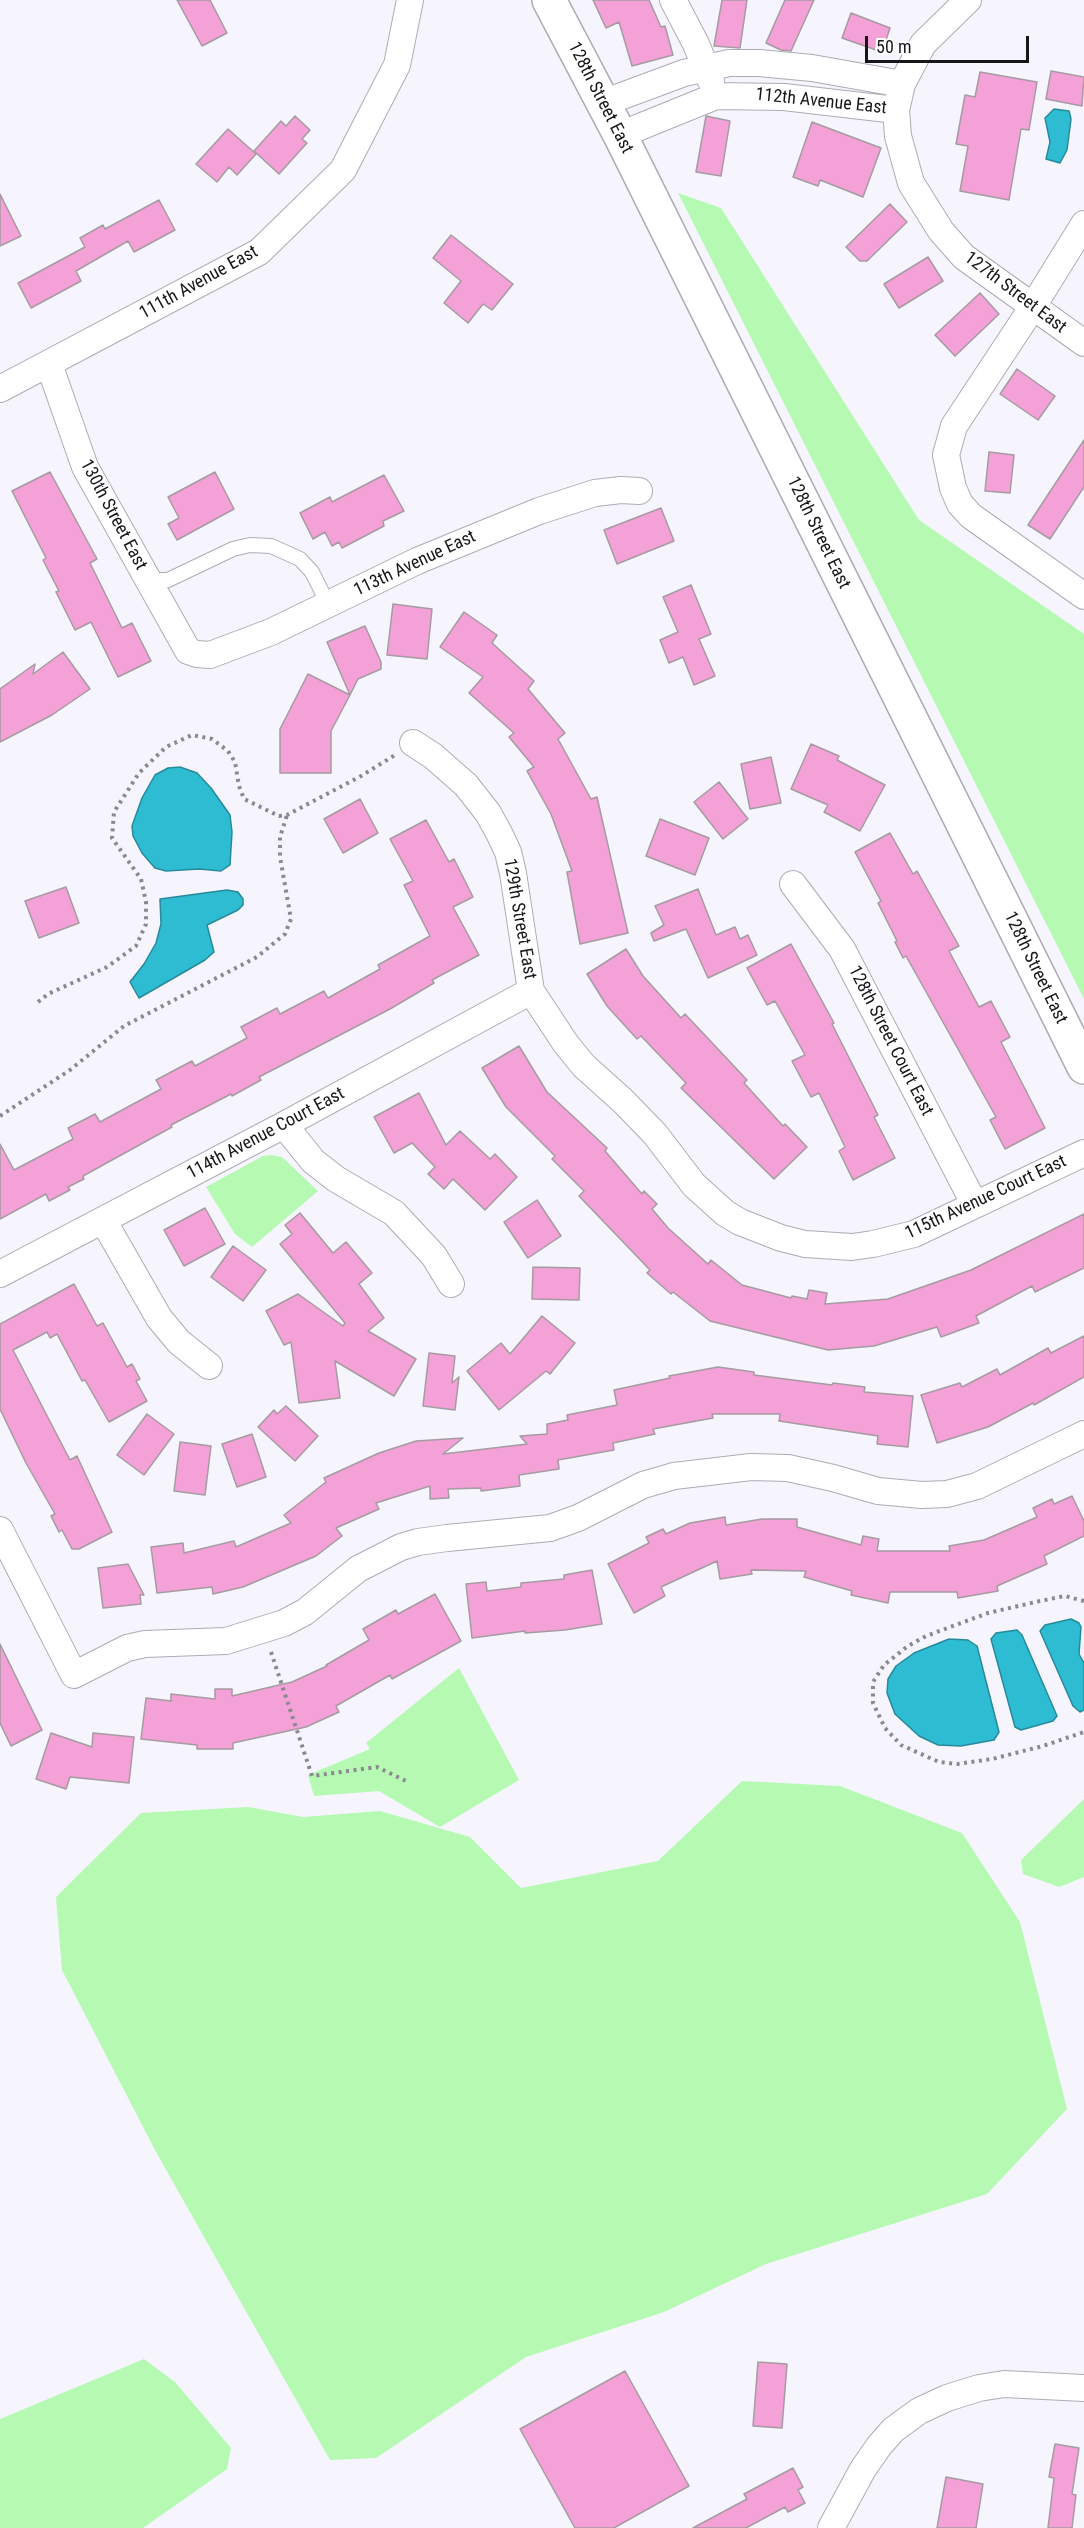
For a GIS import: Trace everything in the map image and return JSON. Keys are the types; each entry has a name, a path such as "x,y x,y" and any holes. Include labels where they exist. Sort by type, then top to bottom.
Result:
{"street":[{"name":"111th Avenue East","path":"0,389 259,252 344,170 397,65 410,0"},
{"name":"128th Street East","path":"549,0 620,135 1084,1067"},
{"path":"673,0 707,67 716,96"},
{"name":"112th Avenue East","path":"620,135 716,96 784,97 896,110 902,84 923,44 968,0"},
{"path":"603,103 646,86 707,67 729,63 759,63 812,68 902,84"},
{"name":"127th Street East","path":"896,110 898,136 911,183 941,231 964,257 1032,308 1084,343"},
{"path":"1084,224 954,426 946,455 952,488 960,504 971,516 1084,596"},
{"name":"130th Street East","path":"49,364 85,466 188,651 197,654"},
{"name":"113th Avenue East","path":"197,654 210,655 260,636 417,561 539,511 595,493 621,490 639,491"},
{"name":"129th Street East","path":"413,743 433,756 466,785 488,813 499,833 508,852 513,873 531,991 566,1044 584,1066 655,1134 694,1185 725,1213 740,1222 781,1238"},
{"name":"128th Street Court East","path":"793,884 842,949 975,1205"},
{"name":"114th Avenue Court East","path":"0,1274 284,1125 531,991"},
{"path":"284,1125 313,1161 336,1179 394,1213 434,1256 451,1284"},
{"name":"115th Avenue Court East","path":"781,1238 830,1247 862,1246 914,1234 1084,1153"},
{"path":"103,1220 159,1318 179,1342 209,1366"},
{"path":"0,1530 74,1675 127,1648 145,1644 226,1641 284,1623 305,1612 358,1569 401,1547 438,1539 550,1528 578,1518 643,1485 674,1476 751,1467 788,1468 878,1491 922,1495 947,1494 977,1486 1084,1434"},
{"path":"831,2528 862,2469 893,2430 919,2411 947,2398 979,2388 1004,2384 1084,2388"}],"lane":[{"path":"147,576 158,580 168,579 233,549 250,545 270,546 300,559 312,572 328,604"}],"path":[{"path":"38,1002 48,994 107,967 136,946 146,924 146,902 141,879 112,838 114,812 139,773 166,747 192,735 212,739 228,751 235,762 238,786 244,799 279,816 287,815 361,776 413,743"},
{"path":"0,1116 70,1070 124,1026 257,957 285,934 291,919 280,857 280,837 282,824 287,815"},
{"path":"1084,1600 1065,1596 1030,1603 988,1613 926,1636 908,1646 884,1665 873,1682 873,1703 885,1728 901,1745 939,1762 957,1764 992,1759 1084,1732"},
{"path":"270,1651 312,1776 377,1767 406,1781"}],"green space":[{"path":"678,193 721,208 919,520 1084,634 1084,999"},
{"path":"263,1156 282,1157 318,1191 252,1247 235,1234 206,1187"},
{"path":"459,1668 519,1780 440,1827 379,1791 314,1796 308,1775 370,1749 366,1743"},
{"path":"742,1781 840,1786 962,1833 1020,1922 1067,2109 987,2194 766,2264 664,2312 526,2357 376,2458 330,2460 156,2152 62,1970 56,1897 141,1813 248,1807 303,1817 380,1811 470,1837 521,1888 658,1861"},
{"path":"1084,1799 1084,1877 1059,1887 1023,1874 1021,1860"},
{"path":"144,2359 175,2382 231,2448 227,2469 143,2528 0,2528 0,2419"}],"water":[{"path":"1054,109 1069,111 1071,119 1067,150 1060,163 1046,159 1050,142 1045,118"},
{"path":"180,767 197,773 230,815 232,832 230,865 221,871 199,869 166,871 155,868 142,853 133,836 132,826 142,798 155,775 168,768"},
{"path":"227,890 238,892 243,899 243,905 238,910 207,925 214,952 205,960 139,998 130,982 156,943 161,924 160,899"},
{"path":"1071,1619 1079,1623 1081,1627 1079,1654 1084,1663 1084,1710 1080,1712 1073,1706 1040,1631 1045,1625"},
{"path":"1017,1630 1022,1635 1057,1716 1053,1721 1021,1730 1015,1727 991,1639 996,1633"},
{"path":"949,1639 968,1640 977,1646 999,1732 994,1740 961,1746 938,1745 919,1736 895,1714 887,1693 888,1679 896,1666 914,1653"}],"building":[{"path":"177,0 210,0 227,33 202,46"},
{"path":"593,0 649,0 661,27 665,26 673,55 632,66 619,22 606,28"},
{"path":"722,0 747,0 740,48 714,46"},
{"path":"785,0 814,0 791,51 781,50 766,43"},
{"path":"851,13 890,28 882,52 842,38"},
{"path":"1051,71 1084,77 1082,106 1046,99"},
{"path":"980,72 1037,82 1029,130 1021,129 1009,200 960,191 968,146 956,144 965,95 975,97"},
{"path":"295,116 310,130 302,139 307,143 279,174 254,151 281,121 286,126"},
{"path":"706,116 730,121 721,176 696,172"},
{"path":"812,122 881,148 863,197 820,180 818,186 793,177"},
{"path":"228,129 256,154 237,175 229,167 217,182 196,164"},
{"path":"0,194 21,236 0,246"},
{"path":"159,200 175,230 134,252 128,241 76,271 81,281 31,308 18,283 85,247 80,238 103,225 105,229"},
{"path":"890,204 907,222 867,261 860,261 846,247"},
{"path":"451,235 513,284 492,310 483,304 468,323 444,303 461,281 433,258"},
{"path":"928,257 943,281 899,308 884,284"},
{"path":"980,293 999,314 955,356 935,335"},
{"path":"1017,369 1055,396 1038,420 1000,394"},
{"path":"1084,440 1084,487 1050,539 1028,525"},
{"path":"989,452 1014,455 1010,493 985,491"},
{"path":"50,472 97,559 90,563 122,628 132,623 151,661 118,677 91,622 75,630 43,560 46,558 12,491"},
{"path":"215,472 234,509 177,540 168,524 179,518 168,497"},
{"path":"384,475 404,511 383,521 384,526 342,548 339,542 332,546 325,532 313,539 300,513 330,497 332,502"},
{"path":"661,508 674,541 617,564 604,530"},
{"path":"691,585 711,634 699,639 715,676 694,685 683,657 669,663 660,640 678,632 663,597"},
{"path":"393,604 432,609 427,659 387,655"},
{"path":"464,612 497,635 492,643 534,681 528,689 565,733 558,739 591,799 597,797 628,933 580,944 567,872 572,871 551,814 527,771 534,767 509,737 514,733 469,693 483,677 440,647"},
{"path":"365,626 381,662 381,669 358,679 350,695 327,642"},
{"path":"63,652 90,689 52,715 0,742 0,689 35,664 33,674"},
{"path":"308,674 350,695 331,731 331,773 280,773 280,729"},
{"path":"811,744 839,756 837,760 885,785 860,831 824,812 828,805 791,789"},
{"path":"771,757 781,803 750,809 741,764"},
{"path":"719,782 748,819 723,839 694,802"},
{"path":"360,799 378,833 343,853 324,819"},
{"path":"660,819 709,838 695,875 646,856"},
{"path":"426,820 449,862 454,859 473,897 453,907 479,955 432,980 434,983 390,1009 259,1077 261,1080 232,1096 231,1094 171,1125 172,1127 83,1176 84,1179 68,1187 70,1190 49,1201 46,1194 0,1219 0,1144 14,1170 73,1139 68,1128 95,1114 100,1122 161,1089 156,1080 192,1061 195,1066 247,1038 241,1027 277,1008 280,1014 324,991 328,998 380,969 378,965 430,936 404,885 413,881 390,839"},
{"path":"890,833 913,874 917,871 959,946 949,951 979,1007 991,1001 1010,1037 1001,1042 1045,1128 1005,1149 990,1120 996,1117 906,956 903,958 878,903 881,901 855,852"},
{"path":"66,887 79,923 39,938 25,901"},
{"path":"698,889 716,935 735,927 740,939 748,935 757,955 708,978 686,929 654,941 651,933 664,925 655,906"},
{"path":"791,944 834,1023 832,1024 878,1115 874,1117 895,1158 853,1180 839,1151 845,1147 819,1093 811,1097 792,1061 805,1055 775,1001 767,1005 747,968"},
{"path":"626,949 643,976 681,1018 685,1014 747,1080 744,1083 783,1126 785,1124 807,1147 774,1179 681,1088 686,1083 641,1036 637,1039 607,1006 587,974"},
{"path":"519,1046 547,1092 607,1148 605,1151 642,1194 644,1191 657,1204 652,1209 668,1228 708,1264 711,1260 742,1285 791,1298 792,1296 807,1299 809,1290 827,1293 825,1304 888,1299 971,1270 1084,1214 1084,1268 1035,1292 1032,1286 976,1316 979,1323 941,1337 937,1327 874,1346 828,1350 710,1321 673,1292 671,1294 647,1273 650,1270 579,1196 584,1191 552,1159 555,1156 506,1107 482,1068"},
{"path":"419,1093 446,1145 460,1131 490,1159 495,1154 517,1177 485,1210 453,1179 444,1189 428,1174 435,1167 412,1143 394,1153 374,1117"},
{"path":"537,1200 561,1236 528,1258 504,1222"},
{"path":"205,1208 225,1244 184,1266 164,1230"},
{"path":"300,1213 333,1253 346,1242 372,1273 359,1284 384,1318 368,1331 416,1359 394,1396 335,1361 340,1398 299,1403 291,1342 284,1345 266,1311 298,1294 343,1326 345,1323 280,1244 292,1234 285,1225"},
{"path":"233,1246 266,1270 243,1301 211,1277"},
{"path":"533,1267 580,1268 579,1300 532,1299"},
{"path":"74,1284 97,1326 103,1323 127,1367 132,1364 140,1379 136,1381 147,1401 109,1422 85,1380 82,1381 57,1334 50,1338 47,1332 13,1350 70,1460 77,1456 112,1532 79,1549 72,1549 62,1530 59,1532 51,1516 55,1514 26,1463 0,1409 0,1324"},
{"path":"542,1316 575,1343 550,1374 546,1371 499,1410 467,1371 501,1343 510,1354"},
{"path":"1084,1336 1084,1377 988,1427 937,1443 921,1395 960,1383 962,1387 997,1369 1000,1375 1048,1348 1051,1353"},
{"path":"429,1353 455,1356 452,1383 459,1377 455,1410 423,1406"},
{"path":"718,1367 754,1372 754,1375 865,1387 864,1392 913,1396 908,1447 877,1444 878,1436 779,1421 780,1414 712,1414 713,1418 653,1429 655,1434 613,1443 614,1450 558,1460 559,1469 519,1475 520,1486 481,1491 481,1488 448,1489 449,1498 430,1499 430,1486 376,1503 379,1509 336,1528 342,1536 316,1556 243,1587 213,1594 212,1587 157,1593 151,1547 183,1543 184,1553 234,1541 236,1547 291,1523 284,1515 326,1482 324,1478 379,1453 416,1441 463,1438 443,1454 527,1444 520,1436 547,1434 547,1424 568,1420 567,1415 617,1405 614,1390"},
{"path":"286,1406 318,1436 295,1461 258,1427 274,1410 277,1414"},
{"path":"147,1414 174,1434 144,1475 117,1455"},
{"path":"252,1434 266,1477 237,1487 222,1444"},
{"path":"180,1442 211,1446 205,1495 174,1491"},
{"path":"1072,1496 1084,1521 1084,1536 1044,1556 1047,1564 997,1586 998,1591 958,1598 957,1592 890,1592 888,1603 851,1595 852,1591 804,1577 806,1571 751,1570 752,1574 720,1579 717,1561 661,1587 665,1596 634,1613 608,1564 649,1543 646,1537 663,1529 666,1534 690,1523 725,1517 726,1525 762,1519 797,1519 797,1527 861,1545 863,1536 879,1539 877,1551 950,1551 949,1546 984,1540 1037,1517 1033,1508 1052,1499 1054,1504"},
{"path":"128,1564 144,1595 140,1595 141,1604 103,1608 98,1568"},
{"path":"592,1570 602,1624 565,1630 525,1633 525,1631 472,1638 466,1584 486,1582 487,1591 521,1587 521,1583 564,1579 564,1575"},
{"path":"435,1594 461,1641 392,1679 390,1675 336,1706 339,1712 306,1727 233,1743 233,1749 197,1749 197,1745 141,1739 146,1698 171,1701 171,1694 215,1699 215,1689 232,1689 232,1696 292,1682 327,1666 369,1640 363,1629 396,1610 398,1614"},
{"path":"0,1644 42,1730 11,1746 0,1723"},
{"path":"51,1733 92,1747 93,1733 134,1737 129,1783 70,1777 66,1789 36,1779"},
{"path":"758,2362 787,2364 782,2428 753,2426"},
{"path":"625,2371 689,2486 614,2528 575,2528 520,2429"},
{"path":"1055,2444 1079,2448 1072,2494 1076,2495 1072,2528 1048,2528 1054,2478 1049,2477"},
{"path":"793,2468 803,2487 798,2490 805,2503 788,2512 785,2507 746,2528 693,2528 747,2499 744,2494"},
{"path":"946,2477 983,2484 976,2528 937,2528"}]}
